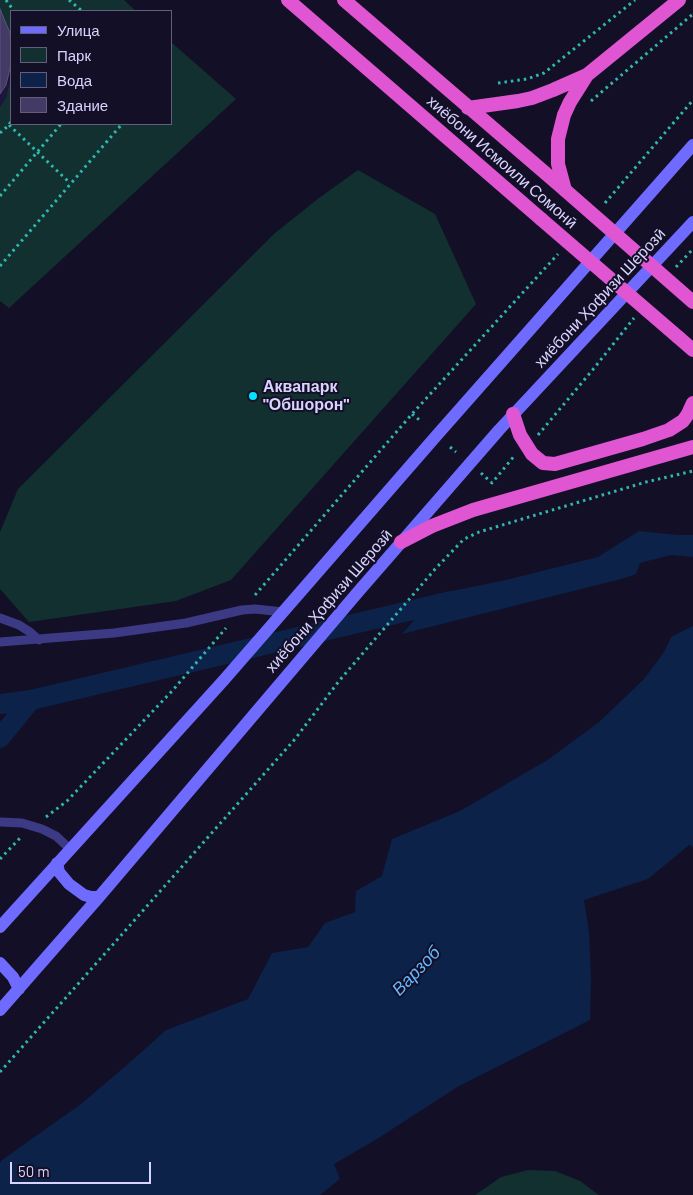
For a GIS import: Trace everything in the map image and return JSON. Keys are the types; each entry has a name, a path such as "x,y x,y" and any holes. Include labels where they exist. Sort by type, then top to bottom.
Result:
{"highway":[{"name":"хиёбони Исмоили Сомонӣ","path":"288,0 693,350"},
{"name":"хиёбони Исмоили Сомонӣ","path":"344,0 566,190 693,302"},
{"path":"468,108 532,98 587,75 678,0"},
{"path":"566,190 558,164 558,139 564,115 587,75"},
{"path":"513,414 520,436 532,454 543,463 555,464 669,430 683,420 693,403"},
{"path":"401,542 432,526 473,510 693,447"}],"main road":[{"name":"хиёбони Ҳофизи Шерозӣ","path":"0,927 179,731 693,145"},
{"name":"хиёбони Ҳофизи Шерозӣ","path":"0,1010 513,414 693,222"},
{"path":"57,863 59,872 69,884 84,895 99,897"},
{"path":"0,963 13,977 19,989"}],"lane":[{"path":"0,642 114,633 186,623 254,609 284,612"},
{"path":"0,618 30,632 39,640"},
{"path":"0,822 22,823 50,832 70,849"}],"path":[{"path":"69,0 81,10"},
{"path":"498,83 527,79 544,73 635,0"},
{"path":"590,102 693,14"},
{"path":"605,203 693,100"},
{"path":"0,133 10,123"},
{"path":"12,125 70,183"},
{"path":"0,196 60,125"},
{"path":"0,266 121,125"},
{"path":"675,268 693,249"},
{"path":"0,859 33,826 67,801 173,690 412,414 561,252"},
{"path":"536,437 636,315"},
{"path":"412,414 422,422"},
{"path":"450,447 456,452"},
{"path":"478,470 492,483 516,454"},
{"path":"0,1072 295,739 339,681 436,568 464,539 471,535 646,482 693,471"}],"green space":[{"path":"0,0 124,0 135,10 10,10 10,125 172,125 172,43 236,99 9,308 0,301"},
{"name":"Аквапарк \"Обшорон\"","path":"358,170 435,214 476,304 231,580 176,601 29,622 0,589 0,532 18,489 275,233"},
{"path":"528,1170 555,1171 580,1181 599,1195 475,1195 501,1177"}],"water":[{"path":"639,531 693,535 693,557 671,555 640,563 636,574 625,578 402,634 437,594 506,580 598,557"},
{"name":"Варзоб","path":"693,626 693,847 689,845 648,879 584,900 589,932 590,1020 459,1086 377,1139 334,1164 340,1179 320,1195 0,1195 0,1163 2,1160 81,1104 166,1030 248,999 272,953 308,947 325,923 355,912 356,891 382,876 392,839 460,811 549,759 599,722 644,679 664,652 671,637"}],"building":[{"path":"0,9 10,33 10,68 6,85 0,94"}],"waterway":[{"path":"0,704 31,700 451,601"},
{"path":"0,738 31,700"}],"place":[{"name":"Аквапарк \"Обшорон\"","path":"253,396"}]}
